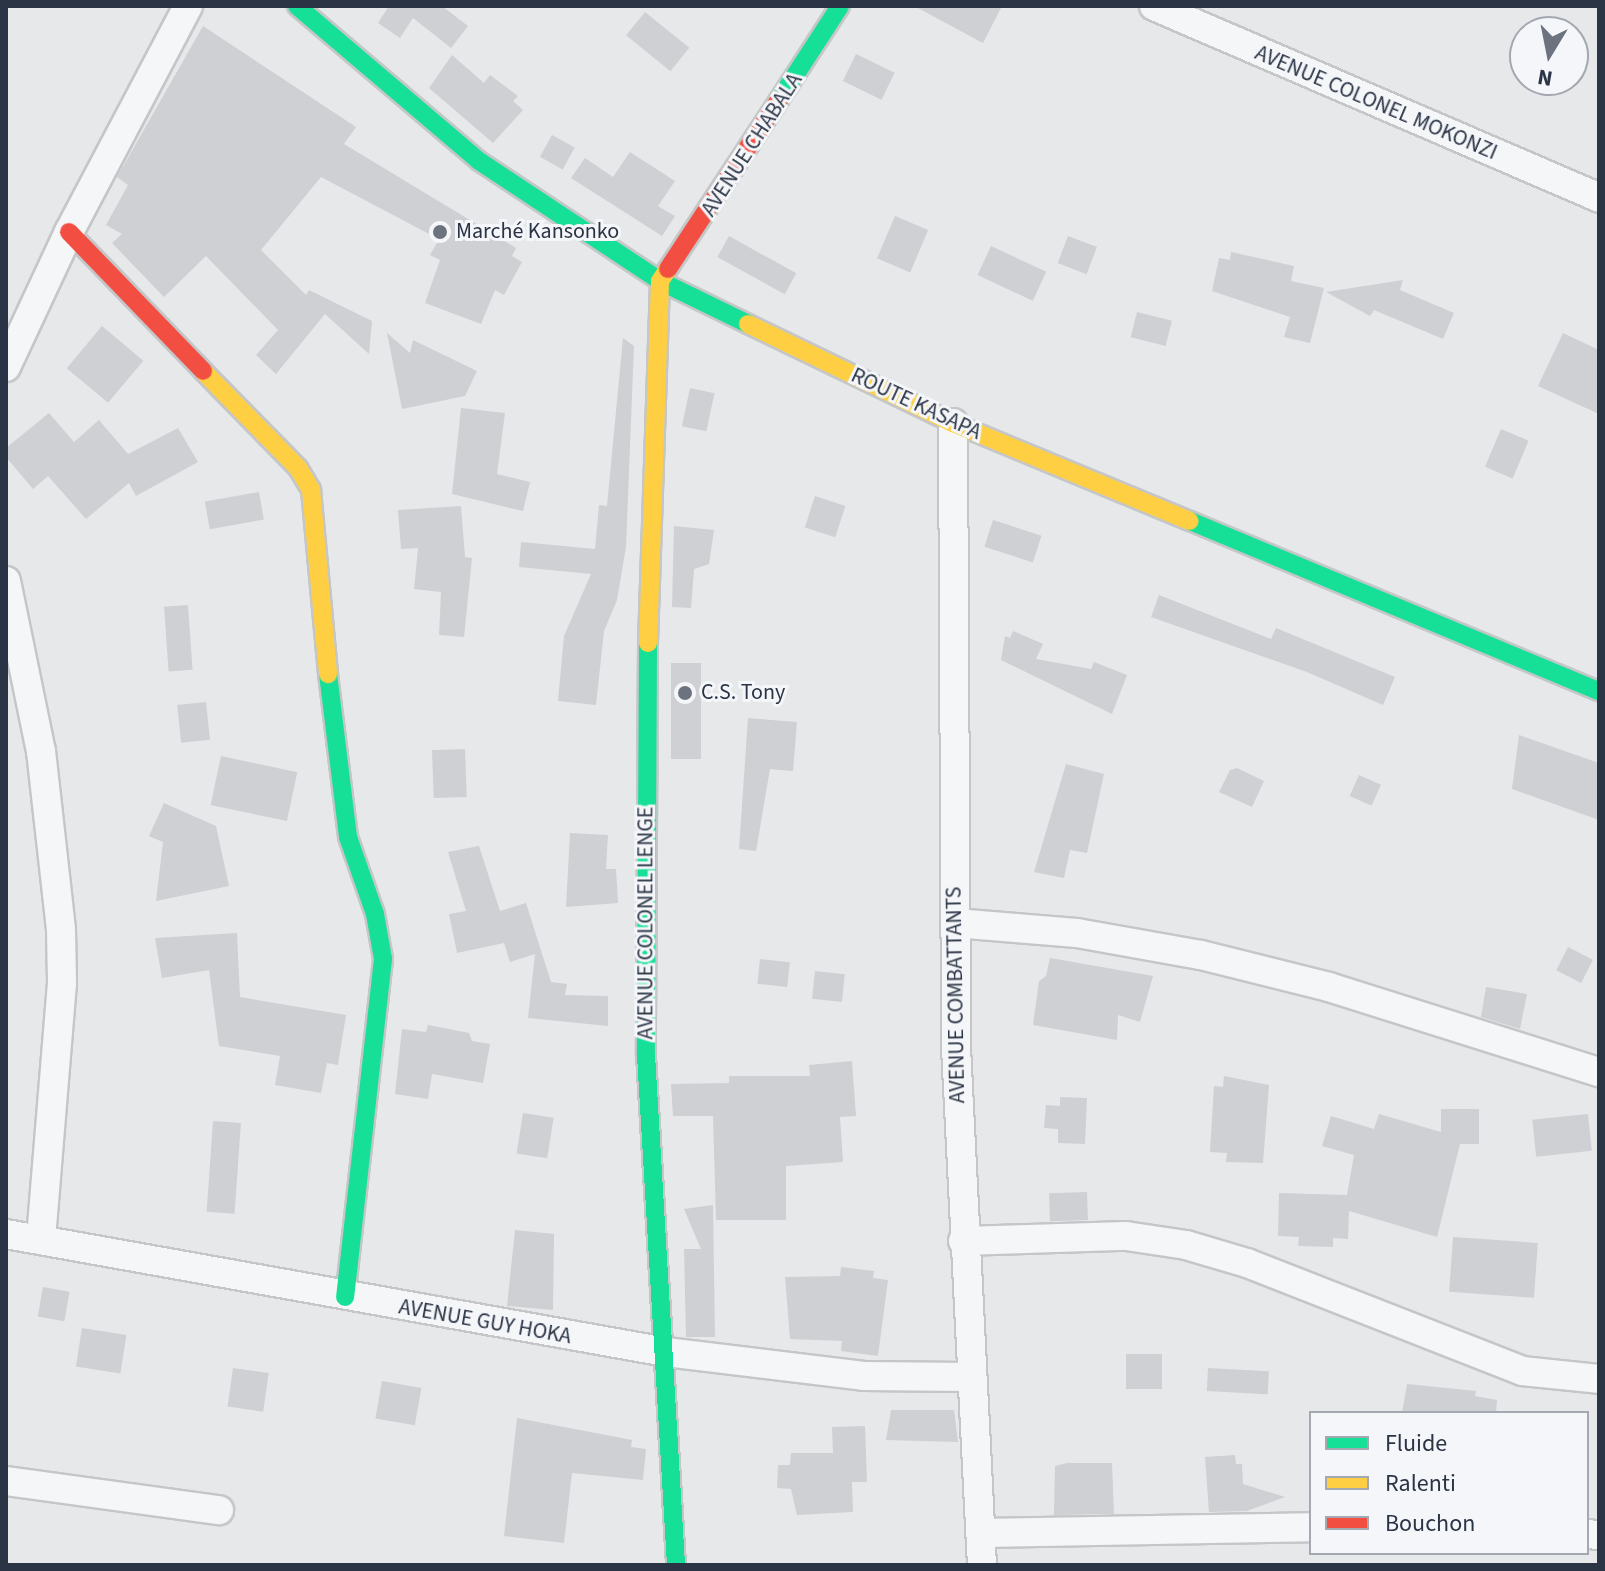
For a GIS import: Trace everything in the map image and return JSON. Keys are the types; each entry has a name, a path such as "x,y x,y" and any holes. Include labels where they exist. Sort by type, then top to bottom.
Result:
{"street":[{"path":"6,367 69,232 188,6"},
{"name":"ROUTE KASAPA","path":"297,6 479,161 660,281 953,423 1599,691"},
{"name":"AVENUE CHABALA","path":"660,281 840,6"},
{"name":"AVENUE COLONEL MOKONZI","path":"1154,6 1599,198"},
{"path":"69,232 298,468 311,490 319,602 348,837 375,914 383,959 345,1297"},
{"name":"AVENUE COLONEL LENGE","path":"660,281 649,535 646,1024 676,1565"},
{"name":"AVENUE COMBATTANTS","path":"953,423 955,923 963,1241 982,1565"},
{"path":"6,581 41,751 61,930 62,983 41,1239"},
{"path":"955,923 1077,933 1201,955 1329,987 1599,1072"},
{"name":"AVENUE GUY HOKA","path":"6,1234 666,1352 864,1376 969,1377"},
{"path":"963,1241 1126,1236 1186,1245 1247,1263 1522,1371 1599,1379"},
{"path":"6,1481 219,1510"},
{"path":"982,1533 1309,1527"}],"building":[{"path":"389,6 442,6 468,26 451,48 413,18 400,38 378,23"},
{"path":"914,6 1002,6 983,43"},
{"path":"645,12 689,48 670,71 626,35"},
{"path":"203,26 356,127 344,144 516,248 512,256 522,262 504,295 495,290 481,324 425,303 440,260 430,255 438,241 321,177 261,250 306,295 309,290 372,321 369,354 325,314 276,374 256,355 278,330 206,256 164,297 112,243 122,234 106,225 128,185 117,177"},
{"path":"856,54 895,73 881,100 843,81"},
{"path":"452,55 484,83 490,75 518,96 513,101 523,110 493,143 429,88"},
{"path":"552,135 575,148 563,169 540,157"},
{"path":"630,152 675,181 658,206 675,216 662,236 571,178 585,158 613,177"},
{"path":"895,216 928,230 910,272 877,258"},
{"path":"729,236 796,273 785,294 717,257"},
{"path":"1068,236 1097,247 1087,274 1058,263"},
{"path":"991,246 1046,272 1033,301 977,275"},
{"path":"1231,252 1294,266 1291,281 1324,288 1310,343 1284,337 1290,317 1212,291 1219,258 1230,260"},
{"path":"1403,280 1400,290 1454,313 1443,339 1374,310 1370,316 1326,292"},
{"path":"1137,312 1172,321 1166,346 1131,337"},
{"path":"102,326 143,361 108,403 67,368"},
{"path":"387,333 410,353 413,340 477,371 465,396 402,409"},
{"path":"1563,333 1599,350 1599,414 1538,386"},
{"path":"623,338 634,346 626,547 617,600 604,631 596,705 558,701 564,636 591,574 519,567 521,542 595,549 599,505 607,506"},
{"path":"690,388 714,393 706,431 682,426"},
{"path":"461,408 505,413 497,474 530,482 523,511 452,494"},
{"path":"49,413 74,442 99,420 128,454 178,428 198,462 136,496 129,483 86,519 48,476 33,489 6,457 6,448"},
{"path":"1501,429 1529,441 1513,478 1485,467"},
{"path":"259,492 264,520 210,529 205,502"},
{"path":"815,496 845,506 835,537 805,527"},
{"path":"461,506 465,557 472,558 464,637 439,635 441,592 414,589 418,548 401,549 398,510"},
{"path":"993,520 1042,536 1033,562 984,547"},
{"path":"674,526 714,530 709,564 694,569 691,608 672,607"},
{"path":"1159,595 1271,639 1276,628 1395,677 1383,705 1307,672 1151,617"},
{"path":"188,605 193,670 169,672 164,607"},
{"path":"1013,631 1043,644 1036,659 1091,669 1094,662 1127,675 1112,714 1001,660 1005,636 1010,638"},
{"path":"671,663 701,663 701,759 671,759"},
{"path":"206,702 210,740 181,743 177,705"},
{"path":"748,718 797,722 793,771 770,769 756,851 739,849"},
{"path":"1519,735 1599,763 1599,820 1512,789"},
{"path":"465,749 467,797 434,798 432,750"},
{"path":"221,756 297,772 287,821 211,805"},
{"path":"1066,764 1104,774 1087,853 1070,850 1064,878 1034,872"},
{"path":"1237,768 1264,781 1252,807 1219,792 1230,770"},
{"path":"1359,775 1381,785 1372,806 1350,796"},
{"path":"164,803 216,826 229,886 156,901 163,842 149,836"},
{"path":"570,833 608,835 606,869 616,869 618,903 566,907"},
{"path":"479,846 500,911 526,903 551,982 567,984 565,995 608,996 608,1026 528,1018 535,954 510,962 504,943 457,953 449,914 466,911 448,852"},
{"path":"237,933 240,997 346,1015 338,1065 327,1063 321,1093 275,1085 280,1056 219,1046 209,970 162,978 155,938"},
{"path":"1568,947 1593,960 1581,983 1556,970"},
{"path":"1050,958 1153,976 1140,1022 1118,1015 1117,1040 1033,1025 1039,981 1046,976"},
{"path":"760,959 790,962 787,987 757,984"},
{"path":"815,971 845,974 842,1002 812,999"},
{"path":"1486,987 1527,994 1520,1029 1481,1017"},
{"path":"428,1025 469,1033 472,1041 490,1044 483,1083 432,1074 428,1099 395,1094 402,1029 426,1032"},
{"path":"852,1061 856,1116 840,1117 843,1162 786,1166 786,1220 716,1220 713,1116 673,1116 671,1084 729,1083 729,1076 810,1076 809,1065"},
{"path":"1224,1076 1269,1085 1263,1163 1226,1162 1227,1153 1210,1152 1214,1086 1223,1087"},
{"path":"1060,1097 1087,1098 1085,1144 1058,1143 1058,1129 1044,1128 1046,1105 1060,1106"},
{"path":"1441,1109 1479,1109 1479,1144 1460,1144 1437,1237 1349,1211 1348,1239 1333,1238 1333,1247 1298,1246 1299,1237 1278,1236 1279,1193 1347,1195 1354,1155 1322,1146 1331,1116 1374,1129 1379,1114 1441,1132"},
{"path":"523,1113 554,1118 547,1158 517,1153"},
{"path":"1588,1114 1592,1151 1536,1157 1532,1120"},
{"path":"213,1121 241,1123 235,1214 207,1212"},
{"path":"1087,1192 1088,1220 1050,1221 1049,1193"},
{"path":"713,1205 715,1337 686,1337 684,1249 701,1249 684,1209"},
{"path":"515,1230 554,1234 553,1310 507,1306"},
{"path":"1453,1237 1538,1243 1534,1298 1449,1292"},
{"path":"841,1267 874,1271 873,1278 888,1280 878,1356 841,1351 842,1341 790,1339 785,1277 840,1276"},
{"path":"43,1287 70,1292 64,1321 38,1317"},
{"path":"82,1328 126,1335 120,1374 76,1367"},
{"path":"1126,1354 1162,1354 1162,1389 1126,1389"},
{"path":"233,1368 269,1373 263,1412 228,1407"},
{"path":"1208,1368 1269,1371 1268,1394 1207,1391"},
{"path":"382,1381 421,1388 415,1425 375,1418"},
{"path":"1407,1384 1476,1391 1475,1396 1497,1400 1496,1411 1402,1411"},
{"path":"891,1410 954,1410 958,1442 886,1440"},
{"path":"517,1418 632,1440 631,1447 646,1449 643,1480 572,1473 564,1543 504,1536"},
{"path":"865,1426 867,1482 852,1482 853,1512 797,1515 791,1489 777,1488 778,1465 790,1465 791,1453 833,1453 832,1427"},
{"path":"1235,1455 1236,1464 1242,1464 1243,1484 1285,1497 1247,1511 1209,1512 1205,1457"},
{"path":"1112,1463 1114,1514 1054,1515 1055,1466"}],"traffic: fast":[{"path":"297,6 479,161 660,281 748,324"},
{"path":"779,100 840,6"},
{"path":"1190,521 1599,691"},
{"path":"648,643 646,1055 676,1565"},
{"path":"328,674 348,837 375,914 383,959 345,1297"}],"traffic: slow":[{"path":"648,643 660,281 668,269"},
{"path":"748,324 953,423 1190,521"},
{"path":"203,371 298,468 311,490 328,674"}],"traffic: jam":[{"path":"668,269 779,100"},
{"path":"69,232 203,371"}],"place":[{"name":"Marché Kansonko","path":"440,232"},
{"name":"C.S. Tony","path":"685,693"}]}
